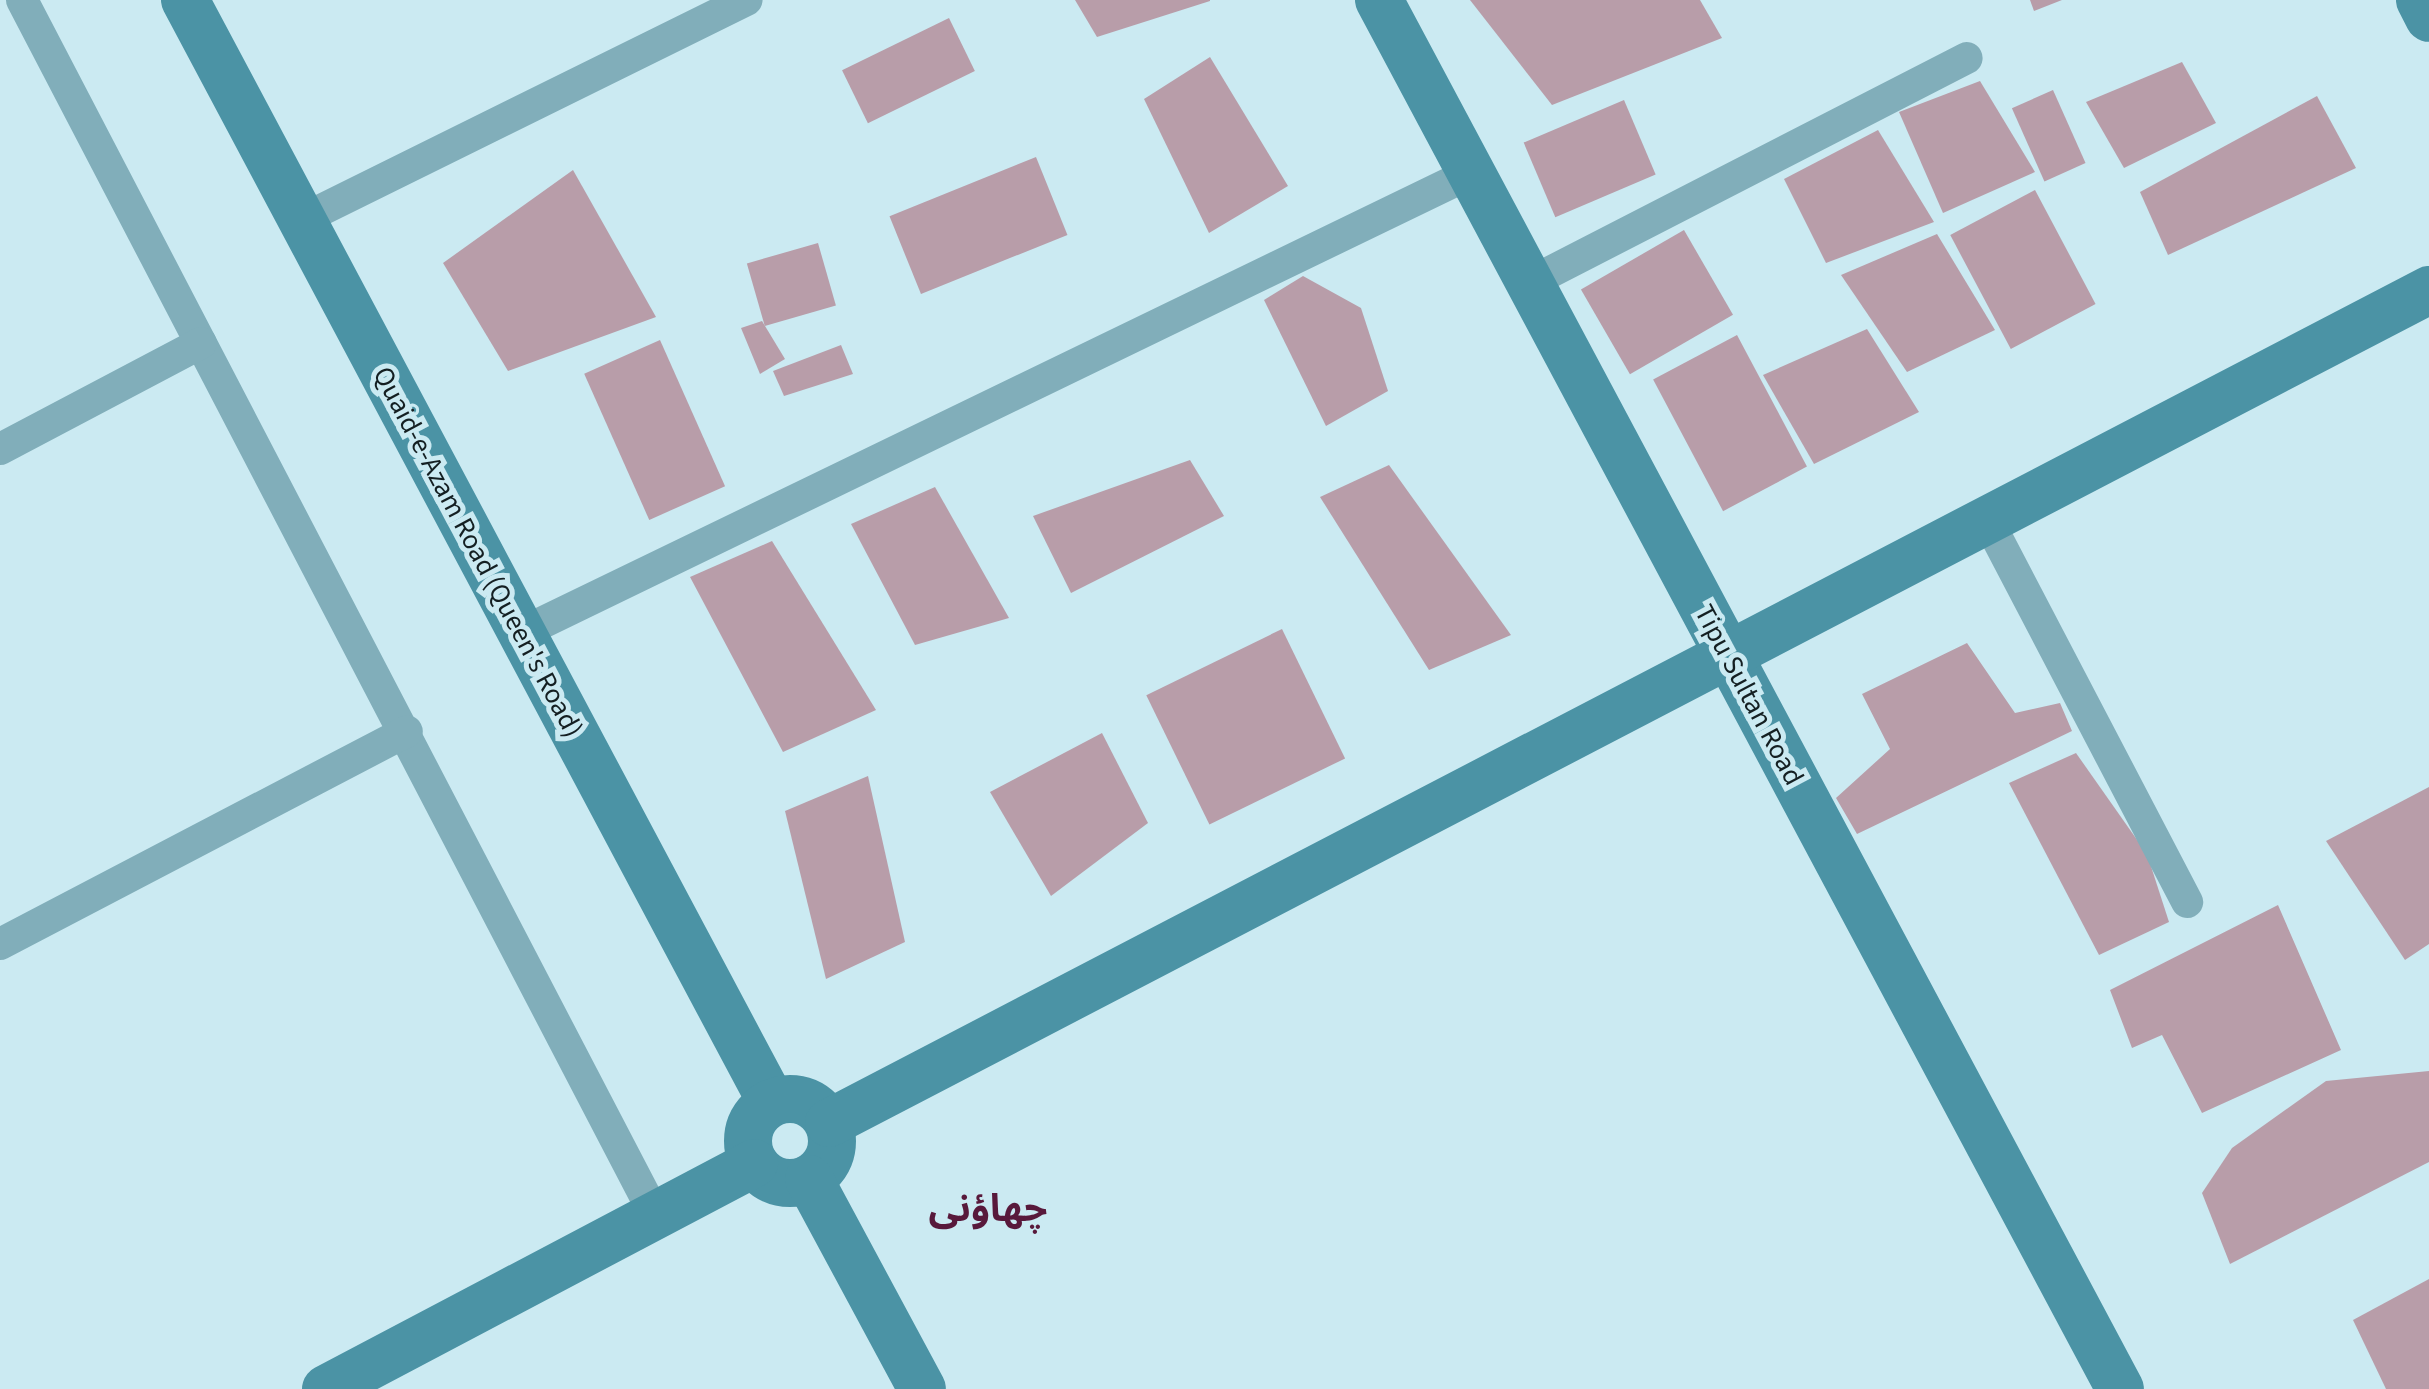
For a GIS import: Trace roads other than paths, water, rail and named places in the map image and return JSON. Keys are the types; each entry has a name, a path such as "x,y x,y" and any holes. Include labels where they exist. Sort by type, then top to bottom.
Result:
{"street":[{"path":"22,0 655,1215"},
{"name":"Quaid-e-Azam Road (Queen's Road)","path":"185,0 772,1102"},
{"path":"301,220 746,0"},
{"name":"Tipu Sultan Road","path":"1379,0 2120,1389"},
{"path":"2420,0 2429,18"},
{"path":"1530,283 1966,58"},
{"path":"521,634 1471,173"},
{"path":"829,1123 1729,658 2429,290"},
{"path":"0,449 201,343"},
{"path":"1988,522 2187,902"},
{"path":"0,944 406,731"},
{"path":"794,1098 815,1106 829,1123 833,1144 825,1165 809,1179 789,1183 754,1163 750,1129 772,1102 794,1098"},
{"path":"326,1389 754,1163"},
{"path":"809,1179 922,1389"}],"district":[{"name":"چھاؤنی","path":"988,1210"}]}
